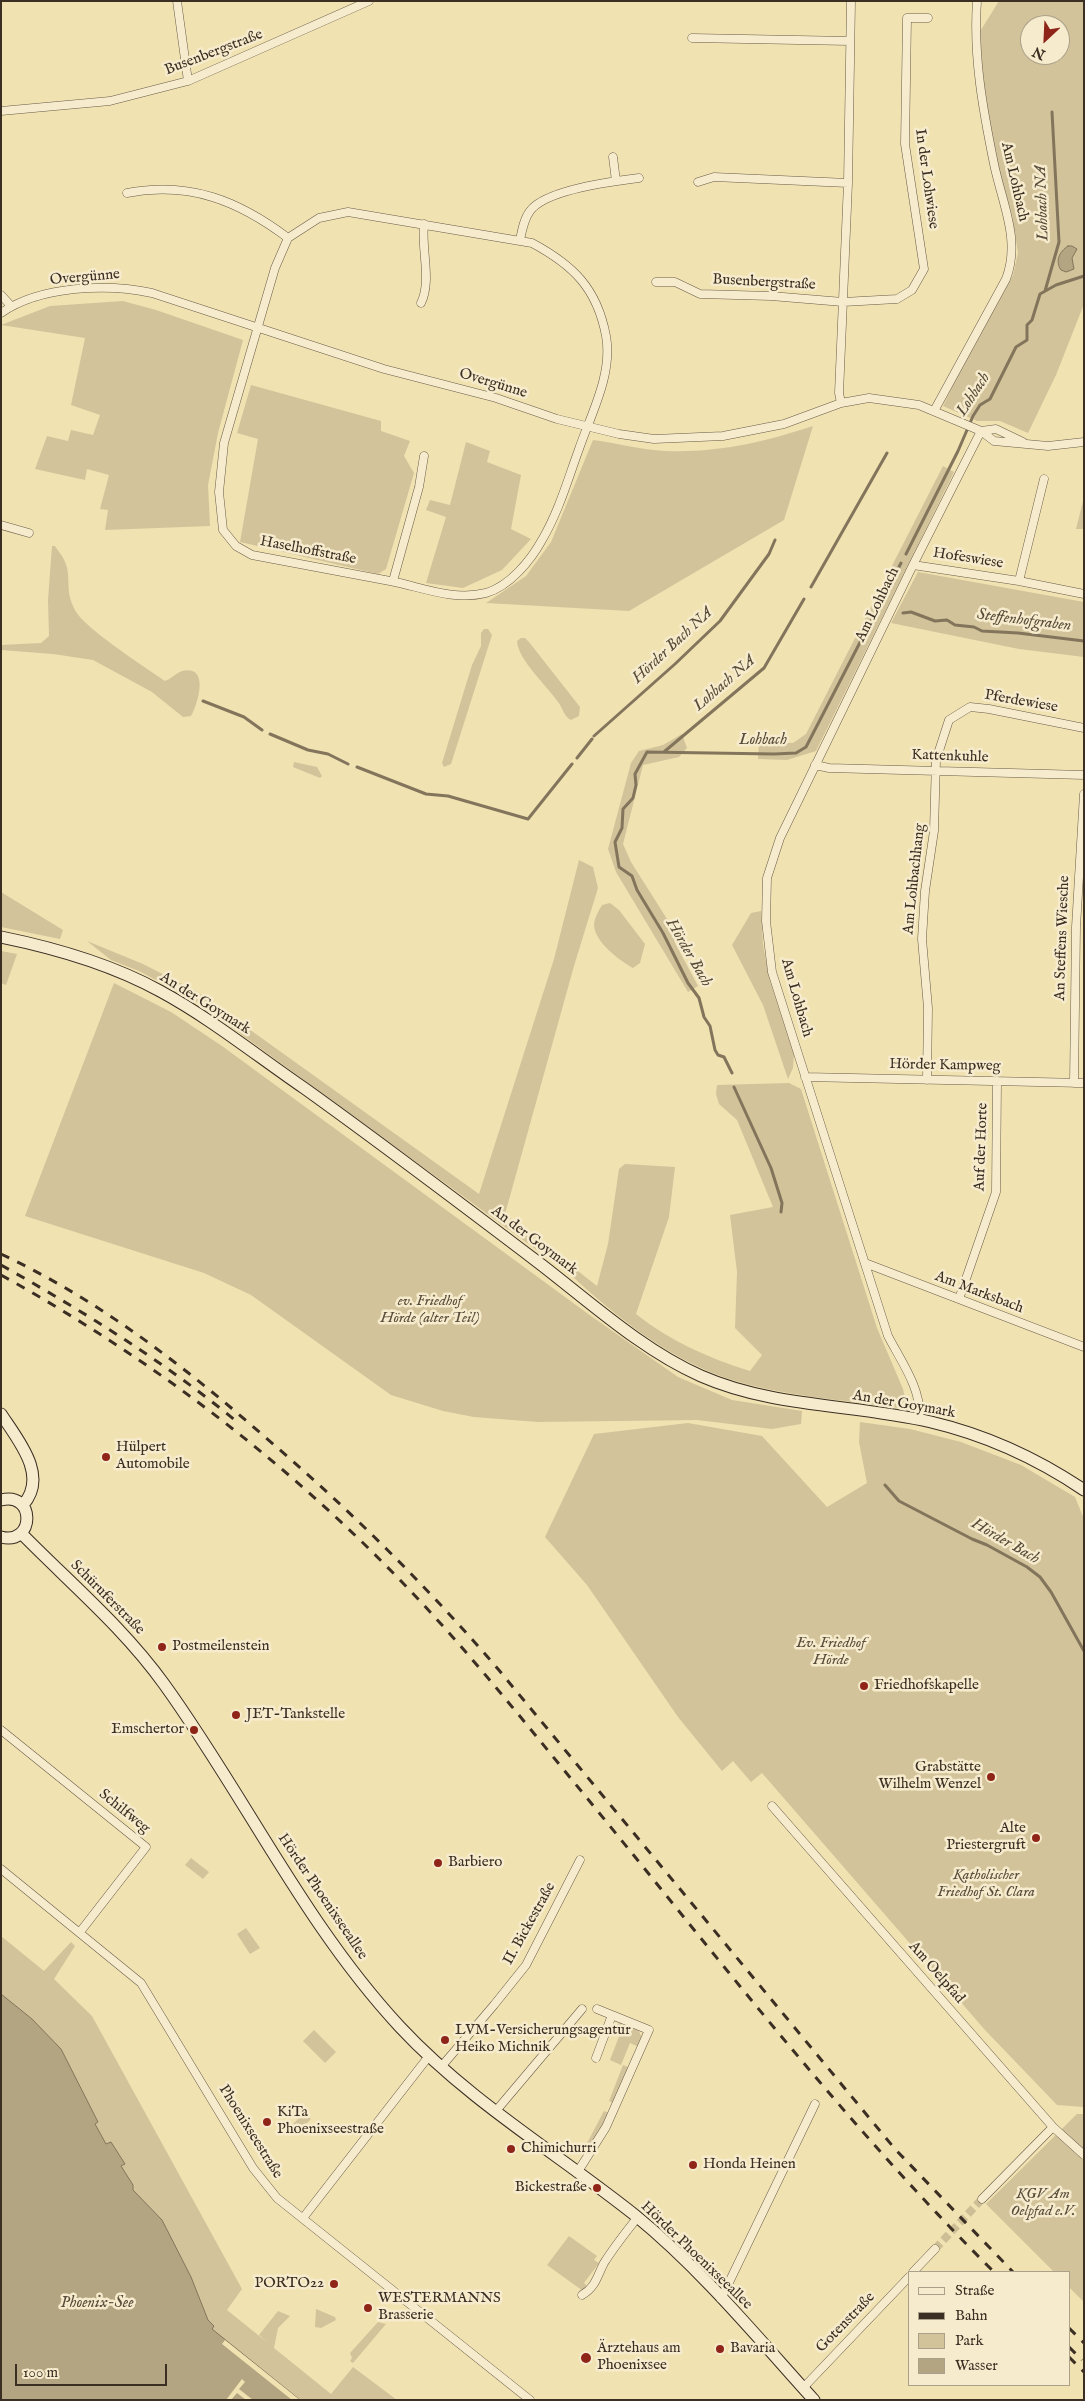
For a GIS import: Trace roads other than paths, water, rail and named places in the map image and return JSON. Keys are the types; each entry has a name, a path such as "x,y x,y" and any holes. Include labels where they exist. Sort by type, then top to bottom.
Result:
{"main road":[{"name":"An der Goymark","path":"1,937 38,945 106,967 158,990 193,1010 362,1130 676,1364 720,1384 753,1394 919,1420 998,1443 1057,1473 1084,1490"},
{"path":"1,1414 31,1463 34,1475 31,1493 23,1505"},
{"path":"1,1500 12,1499 23,1505 28,1517 21,1533 10,1538 1,1537"},
{"name":"Schüruferstraße","path":"21,1533 139,1652 166,1687 200,1738"},
{"name":"Hörder Phoenixseeallee","path":"200,1738 328,1938 399,2026 441,2067 495,2112 637,2218 721,2299 814,2400"}],"street":[{"path":"177,1 188,81"},
{"name":"Busenbergstraße","path":"1,111 110,101 188,81 369,1"},
{"path":"842,403 839,393 848,183 851,1"},
{"name":"Am Lohbach","path":"934,411 1006,279 1012,260 1011,229 994,166 980,88 976,32 977,1"},
{"name":"In der Lohwiese","path":"843,302 897,299 912,290 924,269 905,144 904,112 907,18 928,18"},
{"path":"692,38 850,41"},
{"path":"613,157 616,181"},
{"path":"698,182 714,177 848,183"},
{"path":"520,240 531,209 541,203 578,188 639,178"},
{"path":"127,193 146,189 172,189 211,196 235,204 253,213 288,238"},
{"name":"Haselhoffstraße","path":"338,212 360,213 520,240 532,243 556,256 570,267 594,296 606,337 606,362 602,386 586,426 557,511 542,540 517,573 488,592 465,596 436,593 393,581 252,555 236,546 223,530 219,492 224,443 259,329 275,268 288,238 319,218 338,212"},
{"path":"421,303 426,294 422,237 424,224"},
{"name":"Busenbergstraße","path":"656,282 675,282 700,294 771,296 843,302"},
{"name":"Overgünne","path":"1,313 11,306 56,292 104,287 126,287 160,295 384,369 496,398 557,419 619,434 654,439 723,436 784,424 852,400 877,399 919,405 982,431 994,441 1025,442 1048,446 1084,442"},
{"path":"1,295 11,306"},
{"name":"Overgünne","path":"982,431 996,429 1025,442"},
{"name":"Am Lohbach","path":"919,1420 921,1408 916,1392 888,1336 772,972 766,921 767,878 780,838 913,565 982,431"},
{"path":"393,581 419,487 424,456"},
{"name":"Hofeswiese","path":"1018,581 1044,479"},
{"path":"1,525 30,533"},
{"name":"Hofeswiese","path":"913,565 1018,581 1084,594"},
{"name":"Pferdewiese","path":"937,770 936,760 939,746 949,720 970,707 1084,728"},
{"name":"Kattenkuhle","path":"816,765 828,768 1084,774"},
{"name":"Am Lohbachhang","path":"927,1080 928,1008 922,939 925,891 934,831 937,770"},
{"name":"An Steffens Wiesche","path":"1074,1083 1076,927 1084,794"},
{"name":"Hörder Kampweg","path":"806,1076 1084,1083"},
{"name":"Auf der Horte","path":"959,1299 996,1192 997,1081"},
{"name":"Am Marksbach","path":"865,1263 1084,1347"},
{"name":"Schilfweg","path":"1,1730 146,1847 80,1932"},
{"name":"Am Oelpfad","path":"772,1806 1053,2127 1084,2155"},
{"name":"II. Bickestraße","path":"441,2067 526,1965 580,1860"},
{"name":"Phoenixseestraße","path":"1,1869 141,1983 253,2168 277,2198 530,2400"},
{"path":"495,2112 582,2009"},
{"path":"577,2173 606,2127 649,2030 597,2009"},
{"path":"596,2058 612,2015"},
{"path":"302,2218 429,2056"},
{"path":"721,2299 815,2104"},
{"path":"982,2199 1053,2127"},
{"path":"582,2295 590,2291 600,2277 604,2264 637,2218"},
{"path":"914,2271 935,2249"},
{"name":"Gotenstraße","path":"803,2388 908,2278"}],"water":[{"path":"1068,246 1077,249 1072,258 1074,269 1066,272 1059,267 1058,260 1062,251"},
{"name":"Phoenix-See","path":"1,1994 32,2019 61,2049 98,2122 95,2124 106,2144 111,2142 125,2164 121,2166 133,2185 133,2190 162,2220 191,2277 208,2320 214,2326 212,2329 300,2400 1,2400"}],"waterway":[{"name":"Lohbach NA","path":"1045,291 1059,242 1052,112"},
{"name":"Lohbach","path":"906,554 958,451 973,416 980,405 990,399 1016,347 1027,340 1027,325 1032,320 1040,294 1056,285 1084,276"},
{"path":"811,587 887,453"},
{"name":"Hörder Bach NA","path":"594,736 720,621 769,554 775,540"},
{"name":"Lohbach","path":"732,1073 724,1057 718,1055 715,1050 710,1026 704,1017 699,998 688,983 663,933 637,890 632,876 619,867 615,842 622,828 623,809 633,798 636,785 635,774 647,752 774,754 796,753 806,747 901,563"},
{"name":"Lohbach NA","path":"665,751 764,668 804,599"},
{"name":"Steffenhofgraben","path":"903,613 911,612 935,621 947,620 955,625 974,627 982,631 1018,633 1084,641"},
{"name":"Hörder Bach","path":"203,701 244,717 262,730"},
{"name":"Hörder Bach","path":"270,734 308,750 328,754 348,764"},
{"name":"Hörder Bach NA","path":"577,758 592,739"},
{"name":"Hörder Bach","path":"357,767 426,794 448,796 528,819 572,764"},
{"name":"Hörder Bach","path":"734,1087 771,1168 782,1203 781,1212"},
{"name":"Hörder Bach","path":"885,1485 899,1501 987,1545 1027,1567 1040,1577 1051,1592 1084,1651"}],"tunnel":[{"path":"935,2249 982,2199"}],"railway":[{"path":"1,1254 37,1272 106,1313 172,1360 296,1464 357,1520 415,1578 498,1669 895,2149 1012,2271"},
{"path":"1,1265 62,1300 151,1357 236,1421"},
{"path":"1,1275 109,1340 212,1413 310,1493 401,1581 466,1652 828,2091 937,2213 993,2271"},
{"path":"1070,2329 1084,2343"},
{"path":"1070,2348 1082,2360"},
{"path":"1070,2358 1084,2372"}],"place":[{"name":"Hülpert Automobile","path":"106,1457"},
{"name":"Postmeilenstein","path":"162,1647"},
{"name":"Friedhofskapelle","path":"864,1686"},
{"name":"JET-Tankstelle","path":"236,1715"},
{"name":"Emschertor","path":"194,1730"},
{"name":"Grabstätte Wilhelm Wenzel","path":"991,1777"},
{"name":"Alte Priestergruft","path":"1036,1838"},
{"name":"Barbiero","path":"438,1863"},
{"name":"LVM-Versicherungsagentur Heiko Michnik","path":"445,2040"},
{"name":"KiTa Phoenixseestraße","path":"267,2122"},
{"name":"Chimichurri","path":"511,2149"},
{"name":"Honda Heinen","path":"693,2165"},
{"name":"Bickestraße","path":"597,2188"},
{"name":"PORTO22","path":"334,2284"},
{"name":"WESTERMANNS Brasserie","path":"368,2308"},
{"name":"Bavaria","path":"720,2349"},
{"name":"Ärztehaus am Phoenixsee","path":"586,2358"}],"park label":[{"name":"ev. Friedhof Hörde (alter Teil)","path":"430,1310"},
{"name":"Ev. Friedhof Hörde","path":"831,1652"},
{"name":"Katholischer Friedhof St. Clara","path":"986,1884"},
{"name":"KGV Am Oelpfad e.V.","path":"1043,2204"}]}
